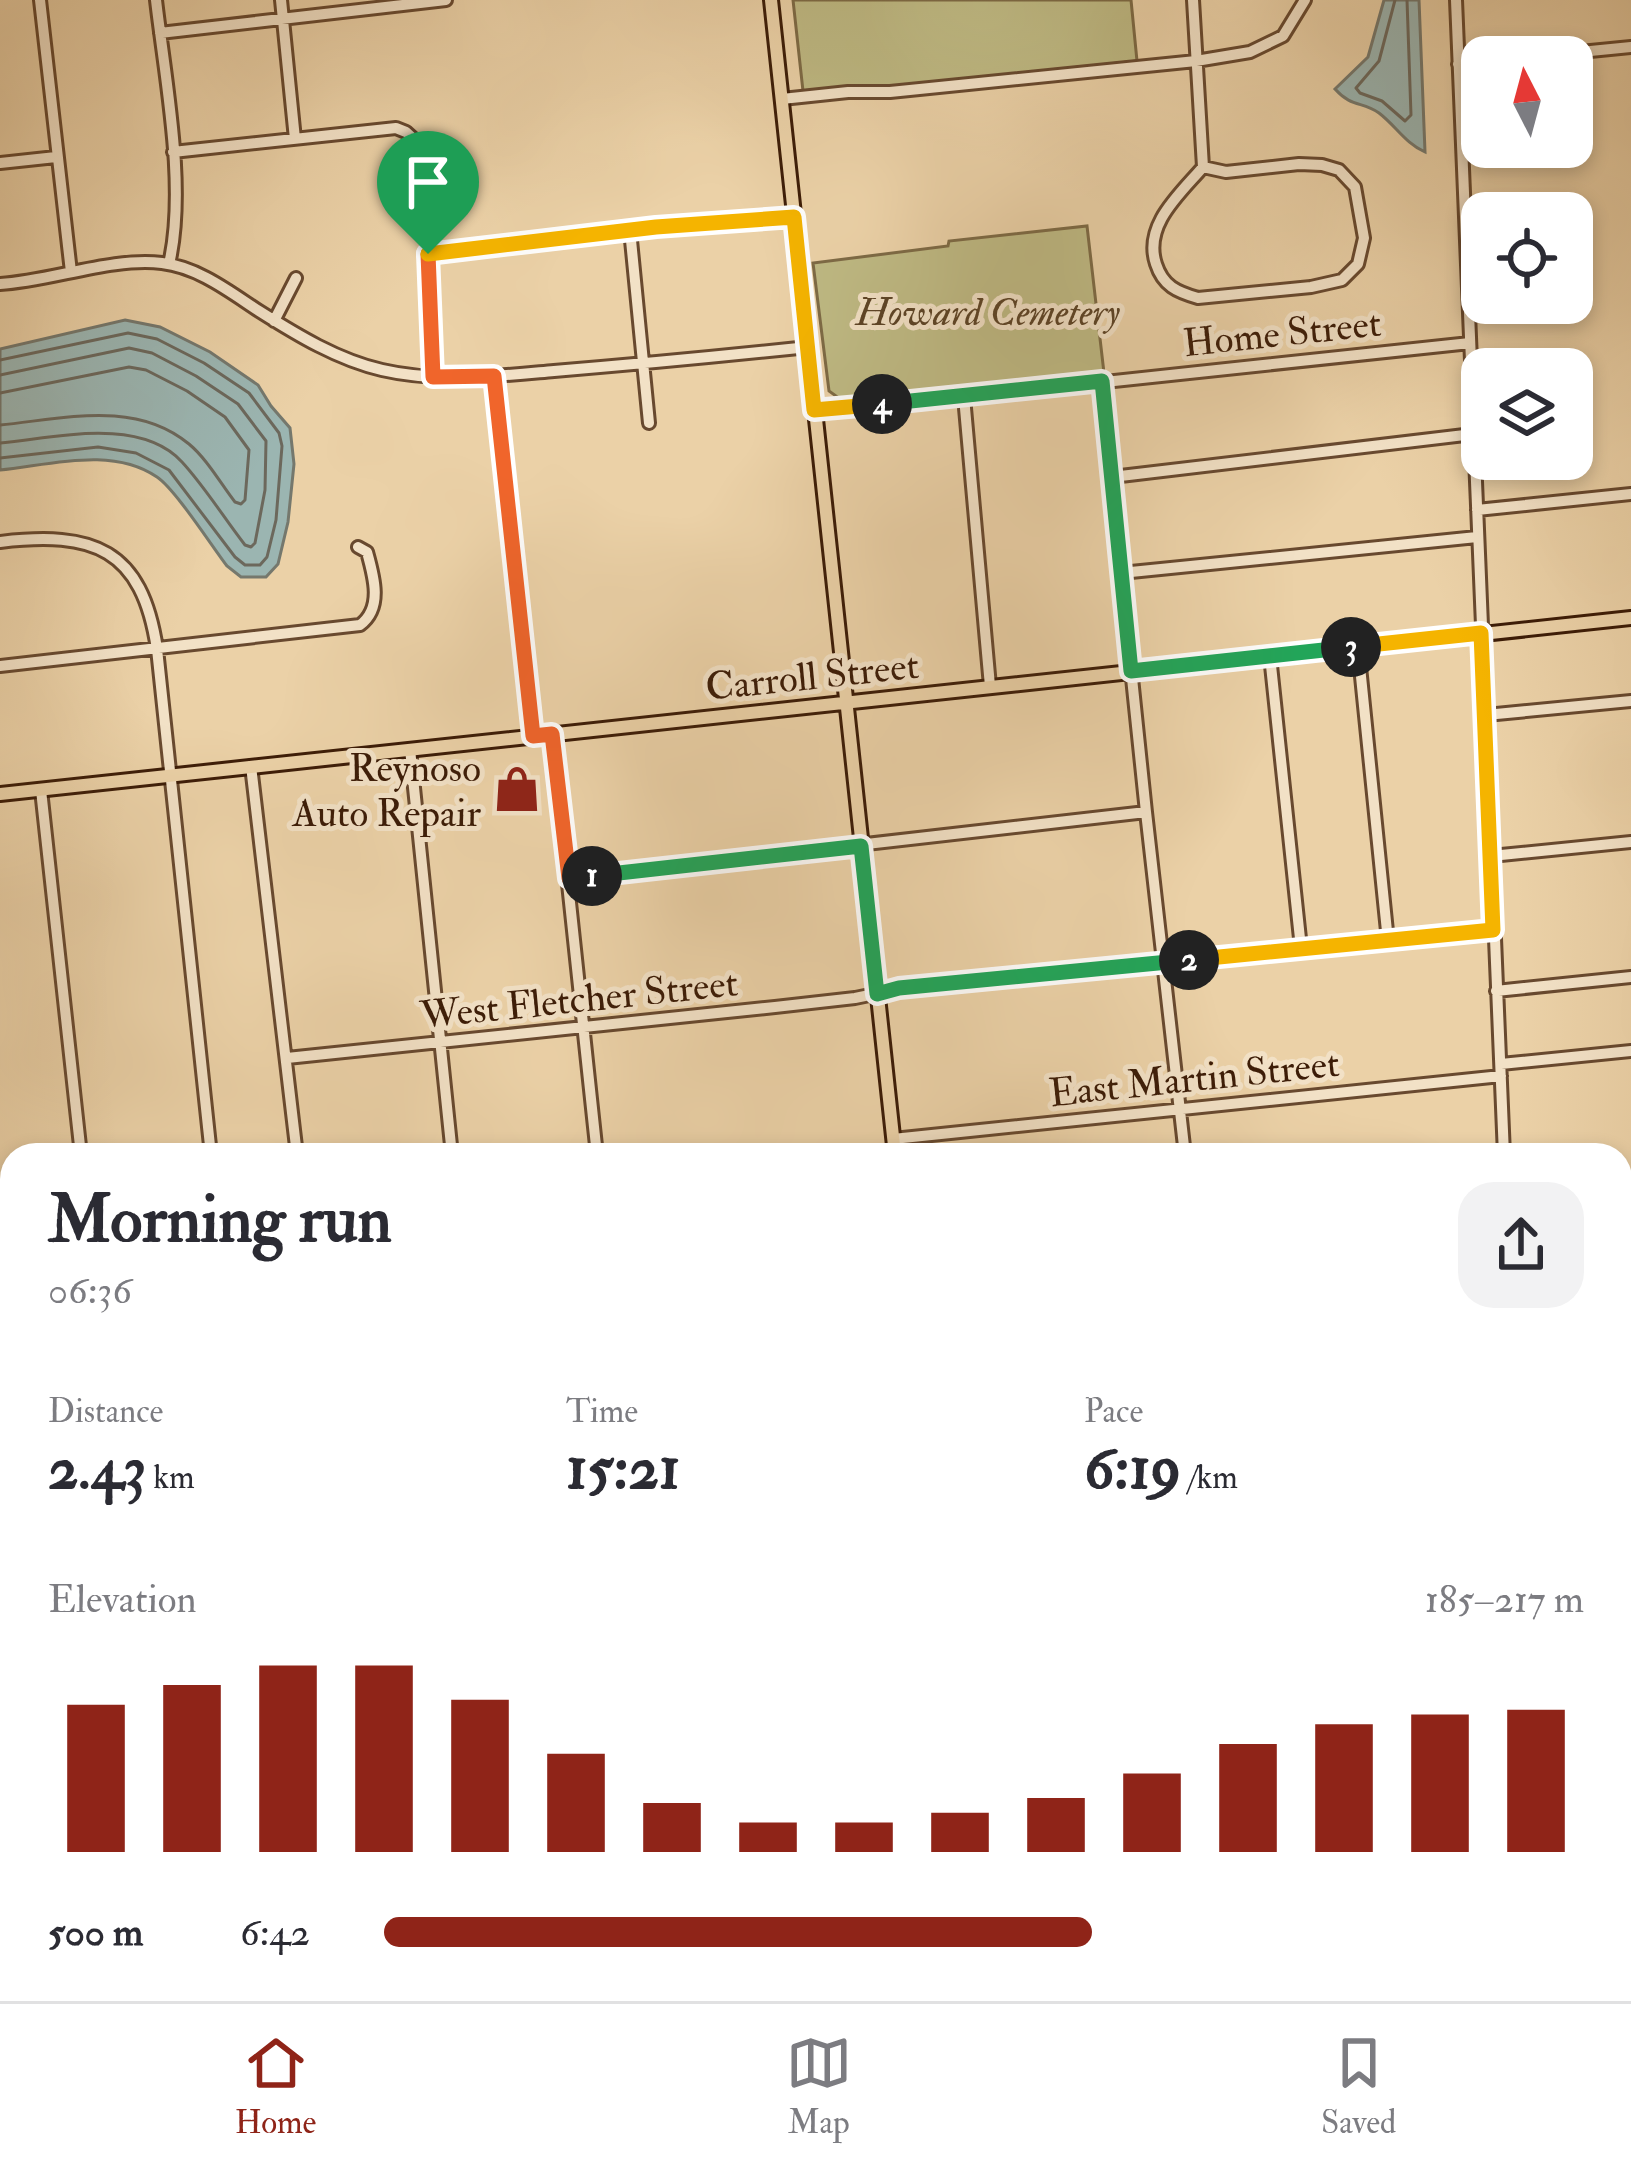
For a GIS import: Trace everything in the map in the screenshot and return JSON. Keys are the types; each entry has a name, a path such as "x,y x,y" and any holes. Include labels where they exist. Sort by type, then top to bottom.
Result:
{"main road":[{"path":"771,0 894,1143"},
{"name":"Carroll Street","path":"0,794 1631,618"}],"street":[{"path":"40,0 70,272"},
{"path":"156,0 173,152 176,213 169,264"},
{"path":"281,0 295,139"},
{"path":"160,33 446,0"},
{"path":"1193,0 1203,167 1162,216 1153,238 1162,280 1198,298 1311,287 1342,280 1358,264 1364,238 1355,187 1339,170 1299,164 1226,172 1203,167"},
{"path":"782,99 890,92 1250,52 1283,36 1305,0"},
{"path":"1456,0 1470,348"},
{"path":"1593,51 1631,47"},
{"path":"173,152 396,128 406,132 416,142 428,254 433,377"},
{"path":"0,163 56,157"},
{"path":"428,254 794,217"},
{"path":"630,230 649,423"},
{"path":"0,284 146,262 169,264 206,278 346,359 433,377 494,376 808,347"},
{"path":"274,320 296,278"},
{"name":"Home Street","path":"814,410 1470,343"},
{"path":"494,376 533,736"},
{"path":"1102,381 1184,1143"},
{"path":"964,397 989,686"},
{"path":"1112,477 1461,435"},
{"path":"1475,480 1504,1143"},
{"path":"1477,510 1631,494"},
{"path":"0,542 44,537 84,543 116,560 142,589 157,649 211,1143"},
{"path":"1121,573 1478,537"},
{"path":"0,665 360,625 367,622 376,601 368,552 358,547"},
{"path":"1358,646 1388,941"},
{"path":"1270,656 1301,949"},
{"path":"1486,716 1631,701"},
{"path":"552,734 597,1143"},
{"path":"410,749 451,1143"},
{"path":"251,766 296,1143"},
{"path":"40,790 81,1143"},
{"path":"569,878 1146,812"},
{"path":"1491,856 1631,842"},
{"name":"West Fletcher Street","path":"286,1058 585,1028 899,988 1493,930"},
{"path":"1496,991 1631,977"},
{"name":"East Martin Street","path":"893,1139 1180,1109 1631,1051"}],"green space":[{"path":"793,0 1131,0 1137,61 889,87 803,91"},
{"name":"Howard Cemetery","path":"1087,226 1104,373 840,399 829,391 813,263 948,246 949,241"}],"water":[{"path":"1384,0 1419,0 1425,152 1379,113 1335,89 1368,57"},
{"path":"125,320 160,327 210,352 258,385 290,428 294,464 288,522 278,564 266,577 241,577 227,566 173,493 139,468 80,460 0,470 0,349"}],"place":[{"name":"Reynoso Auto Repair","path":"517,789"}],"route":[{"path":"794,217 814,410 1102,381 1131,671 1481,633 1493,930 899,988 877,994 861,846 569,878 552,734 533,736 494,376 433,377 428,254 656,227 794,217"}]}
